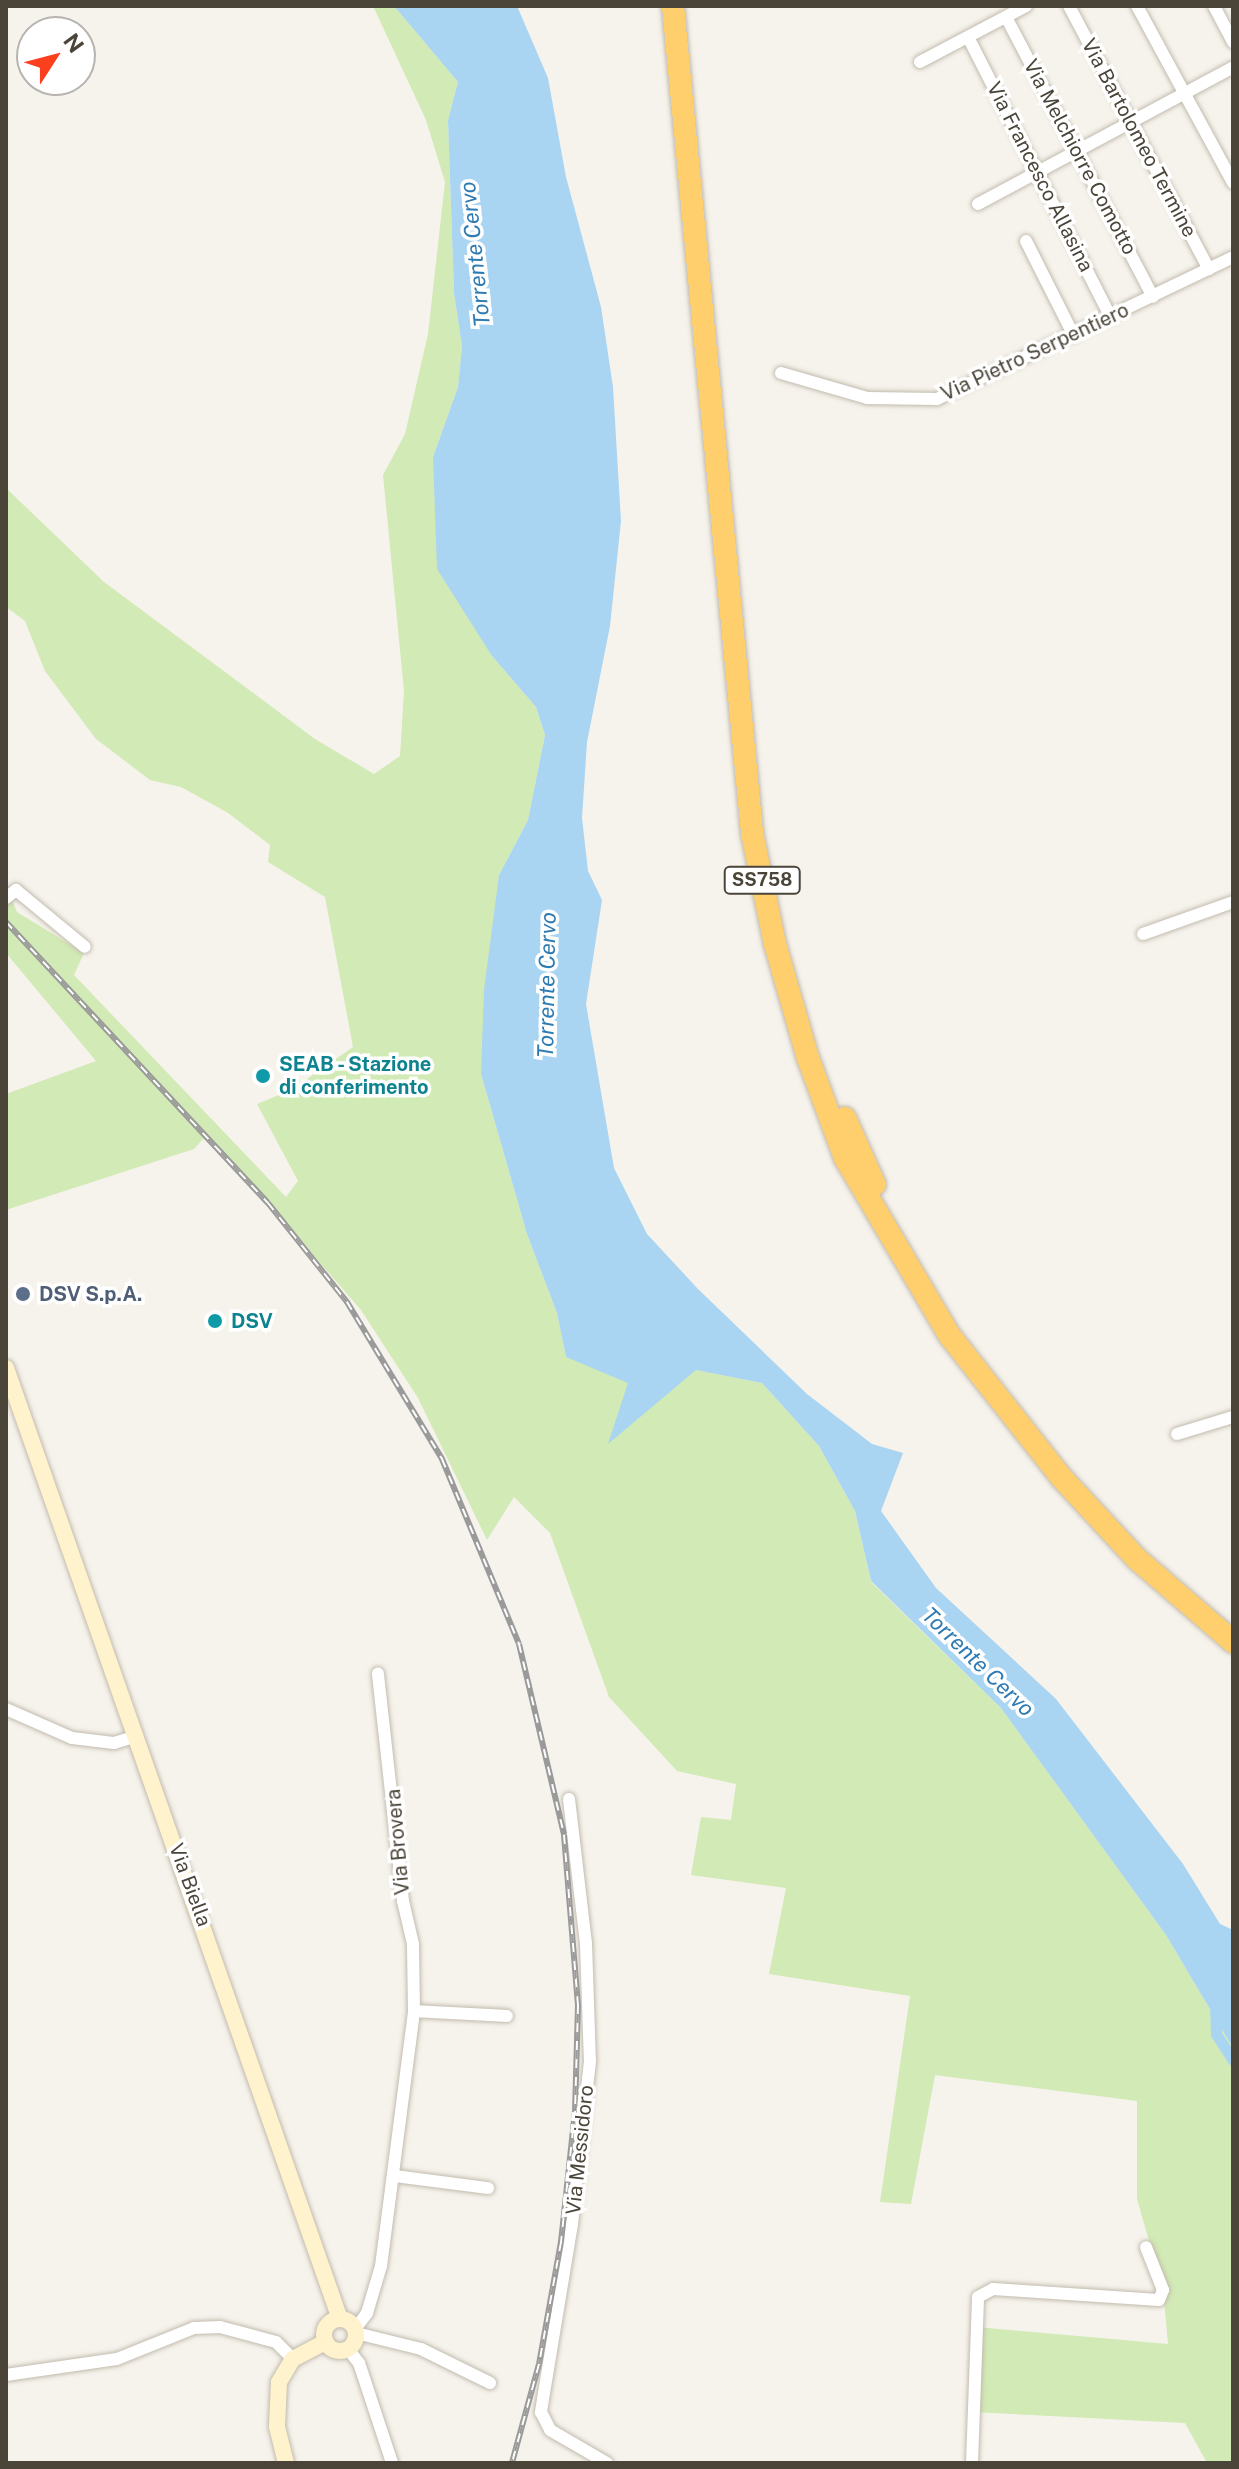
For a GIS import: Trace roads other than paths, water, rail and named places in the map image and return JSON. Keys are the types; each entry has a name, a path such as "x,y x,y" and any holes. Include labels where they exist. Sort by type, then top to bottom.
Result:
{"highway":[{"name":"SS758","path":"673,6 752,833 775,944 808,1058 845,1158 898,1256 960,1348 1108,1528 1233,1642"},
{"name":"SS758","path":"685,6 760,829 805,1000 842,1113 910,1248 1015,1402 1072,1473 1233,1622"}],"street":[{"path":"920,62 1026,6"},
{"name":"Via Bartolomeo Termine","path":"1069,6 1209,269"},
{"path":"1137,6 1233,183"},
{"path":"1214,6 1233,42"},
{"name":"Via Melchiorre Comotto","path":"1006,17 1153,297"},
{"name":"Via Francesco Allasina","path":"968,37 1111,318"},
{"path":"978,204 1233,67"},
{"path":"1026,241 1074,336"},
{"name":"Via Pietro Serpentiero","path":"781,373 867,398 937,399 1074,336 1233,257"},
{"path":"6,898 16,890 85,947"},
{"path":"1143,934 1233,902"},
{"name":"Via Biella","path":"6,1368 340,2319"},
{"path":"1177,1434 1233,1417"},
{"name":"Via Brovera","path":"355,2331 374,2293 395,2176 414,2011 413,1944 403,1901 378,1673"},
{"path":"6,1709 72,1738 114,1743 137,1736"},
{"name":"Via Messidoro","path":"569,1799 586,1943 590,2061 572,2224 541,2412 550,2430 607,2463"},
{"path":"414,2011 507,2016"},
{"path":"395,2176 488,2188"},
{"path":"972,2463 978,2297 993,2289 1159,2300 1163,2290 1146,2247"},
{"path":"325,2342 328,2325 340,2319 355,2331 421,2349 490,2383"},
{"path":"6,2375 117,2359 194,2328 220,2327 276,2342 293,2359"},
{"path":"348,2349 355,2331"},
{"path":"325,2342 338,2351 348,2349"},
{"path":"286,2463 277,2398 279,2382 293,2359 325,2342"},
{"path":"348,2349 359,2363 392,2463"}],"water":[{"name":"Torrente Cervo","path":"394,6 517,6 548,78 566,177 601,307 613,387 621,521 610,626 587,742 582,818 588,871 602,900 586,1004 614,1168 647,1234 698,1289 807,1394 872,1444 903,1453 881,1511 936,1588 1056,1699 1183,1864 1220,1924 1233,1930 1233,2048 1166,1935 1001,1708 871,1581 855,1511 819,1446 762,1383 696,1370 608,1444 628,1383 566,1357 557,1313 527,1234 481,1074 484,990 499,875 528,820 545,735 536,707 492,656 437,569 433,457 458,387 462,346 454,293 448,120 458,82"}],"waterway":[{"path":"1215,2004 1216,2034 1233,2060"}],"railway":[{"path":"6,922 268,1203 347,1302 442,1459 519,1644 564,1835 578,2005 575,2111 561,2242 539,2364 512,2463"}],"place":[{"name":"SEAB - Stazione di conferimento","path":"263,1076"},
{"name":"DSV S.p.A.","path":"23,1294"},
{"name":"DSV","path":"215,1321"}]}
